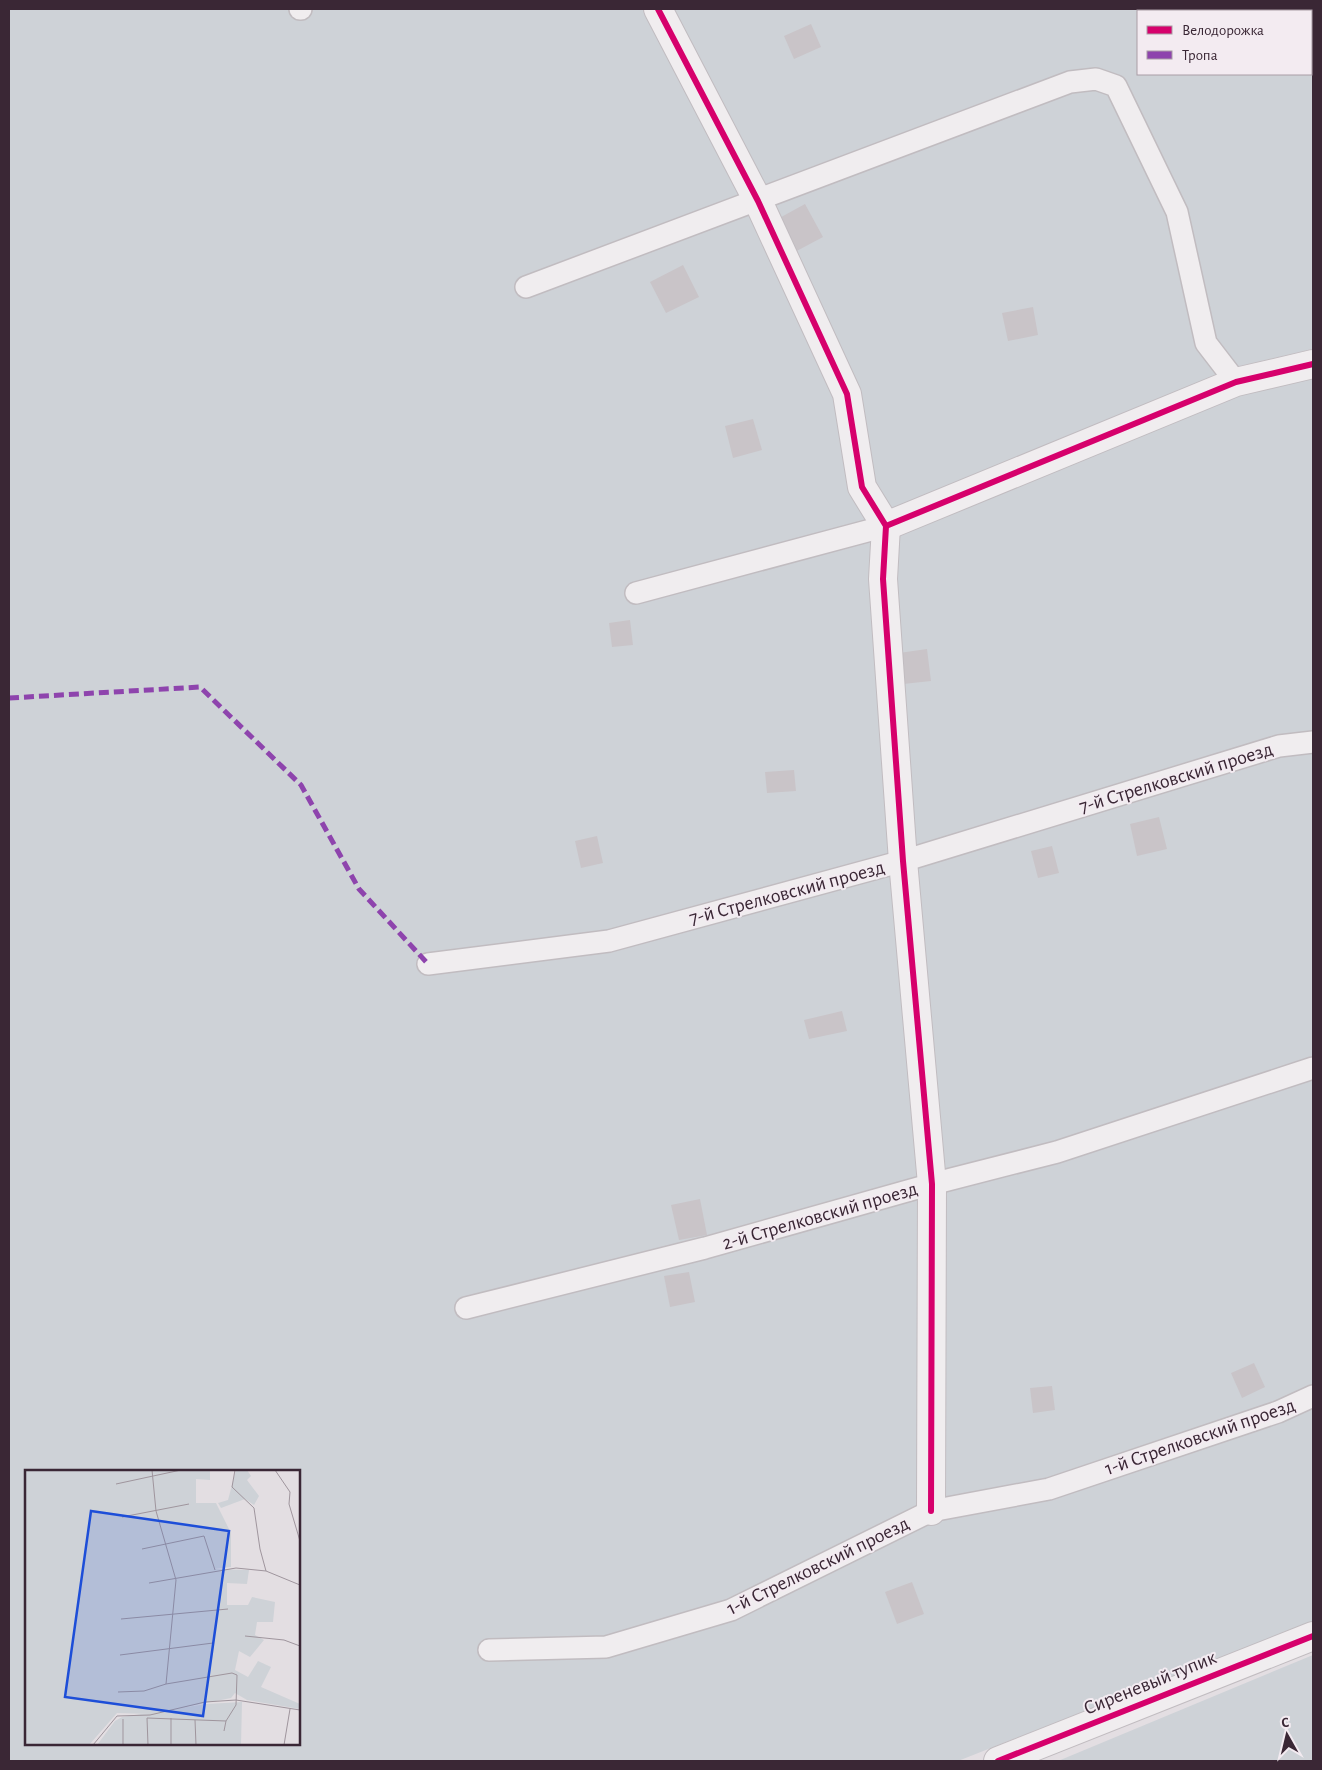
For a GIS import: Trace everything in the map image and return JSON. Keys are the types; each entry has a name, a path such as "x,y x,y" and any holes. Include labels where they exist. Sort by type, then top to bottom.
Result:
{"street":[{"path":"658,9 758,201 847,394 862,488 886,526 882,579 903,861 932,1184 931,1511"},
{"path":"886,526 1236,382 1313,364"},
{"name":"Сиреневый тупик","path":"999,1761 1313,1636"}],"lane":[{"path":"526,287 1070,82 1096,79 1116,86 1177,212 1206,344 1236,382"},
{"path":"636,593 886,526"},
{"name":"7-й Стрелковский проезд","path":"428,964 609,942 903,861 1279,746 1313,742"},
{"name":"2-й Стрелковский проезд","path":"466,1308 705,1248 932,1184 1057,1152 1313,1068"},
{"name":"1-й Стрелковский проезд","path":"489,1650 606,1647 731,1610 931,1511 1049,1490 1278,1412 1313,1396"}],"shaded area":[{"path":"9,9 1313,9 1313,349 1215,372 1278,383 1313,375 1313,1621 958,1761 9,1761"},
{"path":"1313,1655 1313,1761 1058,1761"}],"building":[{"path":"811,24 821,47 794,59 784,36"},
{"path":"805,204 823,237 791,254 774,221"},
{"path":"683,265 699,297 666,313 650,282"},
{"path":"1033,307 1038,335 1008,341 1002,313"},
{"path":"753,419 762,450 733,458 725,426"},
{"path":"630,620 633,645 612,647 609,623"},
{"path":"927,649 931,681 903,684 899,653"},
{"path":"794,770 796,791 767,793 765,772"},
{"path":"1159,817 1167,849 1137,856 1130,824"},
{"path":"597,836 603,863 581,868 575,841"},
{"path":"1052,846 1059,873 1038,878 1031,851"},
{"path":"842,1011 847,1031 809,1039 804,1020"},
{"path":"700,1199 707,1235 679,1240 671,1205"},
{"path":"689,1272 695,1302 670,1307 664,1276"},
{"path":"1254,1363 1265,1387 1242,1398 1231,1373"},
{"path":"1052,1386 1055,1410 1033,1413 1030,1388"},
{"path":"912,1582 924,1614 897,1624 885,1592"}],"marked path":[{"path":"9,698 200,687 301,785 359,889 428,964"}],"cycle path":[{"path":"658,9 758,201 847,394 862,487 886,526 883,579 903,861 932,1184 931,1511"},
{"path":"886,526 1236,382 1313,364"},
{"path":"998,1761 1313,1636"}]}
